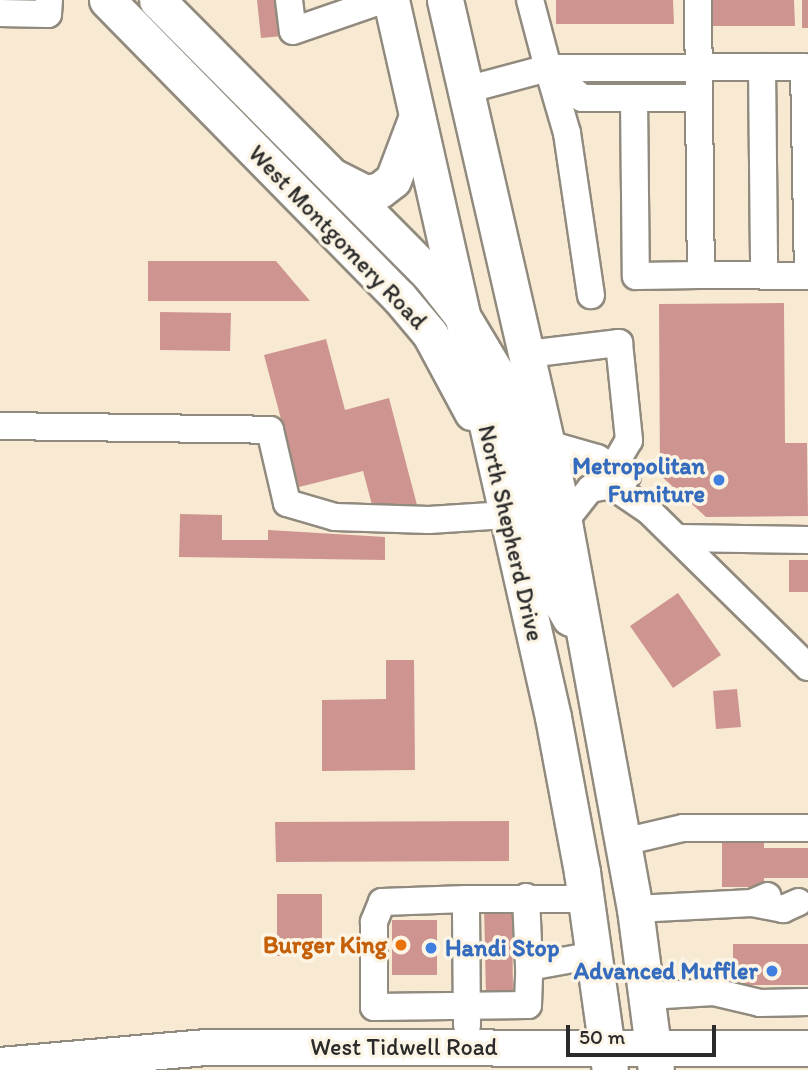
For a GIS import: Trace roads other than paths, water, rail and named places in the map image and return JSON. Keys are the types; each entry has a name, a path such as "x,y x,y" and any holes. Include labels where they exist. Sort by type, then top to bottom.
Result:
{"main road":[{"name":"West Montgomery Road","path":"107,0 430,334 473,415 506,515"},
{"name":"West Montgomery Road","path":"157,0 429,274 462,316"},
{"name":"North Shepherd Drive","path":"391,0 553,717 586,899 610,1059"},
{"name":"North Shepherd Drive","path":"445,0 462,91 528,354 564,522 635,908 655,1059"},
{"path":"176,69 205,48"},
{"path":"326,173 366,193 380,190 393,180 417,116"},
{"path":"274,170 298,144"},
{"path":"462,316 507,391 550,583 586,645"},
{"name":"West Tidwell Road","path":"0,1065 207,1058 393,1047 467,1047 610,1059 655,1059 808,1048"}],"street":[{"path":"0,13 48,14 48,0"},
{"path":"289,0 293,31 383,0"},
{"path":"530,0 567,133 591,295"},
{"path":"698,0 701,275"},
{"path":"762,67 764,275"},
{"path":"462,91 548,68 804,67 807,276 636,276 634,98"},
{"path":"548,68 582,98 699,98"},
{"path":"528,354 619,343 629,440 614,466"},
{"path":"0,426 270,430 287,503 335,517 429,520 506,515"},
{"path":"548,444 614,466 636,483 648,510"},
{"path":"564,522 590,489 607,486 648,510 808,667"},
{"path":"678,538 808,540"},
{"path":"623,842 683,828 808,828"},
{"path":"526,897 528,1005 467,1009 374,1007 374,922 382,902 526,897 586,899"},
{"path":"466,900 467,1047"},
{"path":"635,908 782,900"},
{"path":"529,967 595,955"},
{"path":"648,996 715,992 760,1003 808,1002"},
{"path":"393,1047 394,1008"}],"place":[{"name":"Metropolitan Furniture","path":"719,480"},
{"name":"Burger King","path":"401,945"},
{"name":"Handi Stop","path":"431,948"},
{"name":"Advanced Muffler","path":"772,971"}]}
